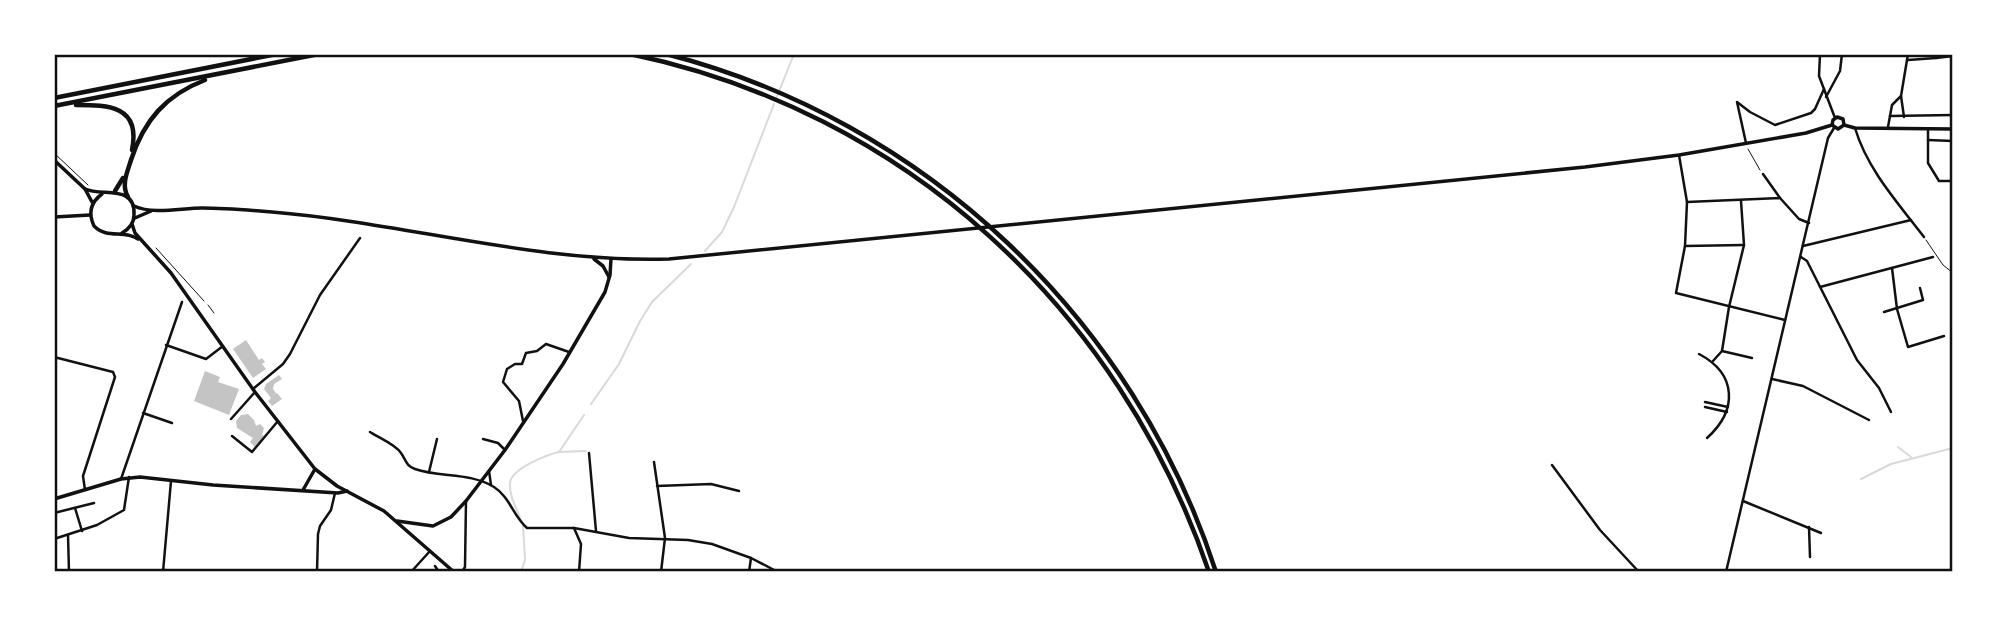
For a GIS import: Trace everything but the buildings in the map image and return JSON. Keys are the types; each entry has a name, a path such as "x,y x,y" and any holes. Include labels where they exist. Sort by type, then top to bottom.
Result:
{"highway":[{"path":"54,98 277,54"},
{"path":"54,107 319,54"},
{"path":"630,54 682,66 760,93 849,135 929,186 990,236 1045,291 1092,348 1139,419 1182,504 1209,572"},
{"path":"666,54 791,97 873,140 933,179 978,214 1051,286 1098,342 1146,414 1190,500 1216,572"},
{"path":"128,197 124,189 126,175 141,134 155,112 184,89 226,73"},
{"path":"65,105 113,107 130,121 134,132 132,147 121,183 115,191"}],"main road":[{"path":"134,206 152,210 213,208 282,213 370,224 540,252 611,259 704,256 1656,158 1833,126 1839,129 1843,125 1843,119 1835,118 1833,126"},
{"path":"1843,125 1855,128 1953,130"},
{"path":"54,160 85,190 92,204"},
{"path":"85,190 102,194 115,191 128,197 134,206 135,233 171,273 254,390 315,469 327,480 376,506 454,572"},
{"path":"102,194 92,204 90,215 94,226 102,233 122,233 142,242"},
{"path":"122,233 152,210"},
{"path":"54,217 90,215"},
{"path":"589,257 603,266 610,278"},
{"path":"397,522 428,526 440,523 451,517 466,501 523,423 605,292 610,278 611,259"},
{"path":"303,490 315,469"},
{"path":"54,499 129,477 226,486 335,493 347,491"}],"street":[{"path":"1820,54 1818,70 1835,118"},
{"path":"1826,97 1840,71 1842,54"},
{"path":"1904,117 1901,96 1908,54"},
{"path":"1907,60 1953,56"},
{"path":"1746,143 1737,102 1750,113 1775,125 1811,113 1824,89"},
{"path":"1888,128 1892,105 1901,96"},
{"path":"1890,117 1953,115"},
{"path":"1726,572 1833,126"},
{"path":"1855,128 1859,143 1889,193 1924,237"},
{"path":"1928,129 1928,163 1939,181 1953,181"},
{"path":"1822,130 1828,134 1828,138"},
{"path":"1928,140 1953,141"},
{"path":"1679,155 1687,202 1685,246 1676,293 1785,321"},
{"path":"1763,174 1799,219 1809,223"},
{"path":"1687,202 1780,198"},
{"path":"1713,361 1722,351 1744,245 1741,201"},
{"path":"1803,246 1911,220"},
{"path":"231,419 254,390 283,364 320,295 360,238"},
{"path":"1685,246 1744,245"},
{"path":"1801,257 1807,261 1857,360 1879,388 1891,412"},
{"path":"1820,287 1933,257"},
{"path":"1892,268 1897,309 1908,347 1944,336"},
{"path":"1884,312 1923,300 1920,288"},
{"path":"121,479 182,302"},
{"path":"523,423 519,401 503,382 507,369 509,366 522,364 526,353 537,351 546,344 569,352"},
{"path":"166,345 206,359 224,345"},
{"path":"1722,351 1752,358"},
{"path":"1699,354 1713,361 1723,373 1729,393 1728,409 1721,424 1707,438"},
{"path":"54,357 108,370 113,372 115,377 83,476 85,490"},
{"path":"1772,379 1803,386 1869,419"},
{"path":"1705,404 1728,409"},
{"path":"143,413 172,423"},
{"path":"232,436 253,452 278,421"},
{"path":"370,432 400,451 407,465 491,485 508,501 518,521 527,528 574,527 629,538 665,538 712,544 751,558 778,572"},
{"path":"429,472 436,439"},
{"path":"483,439 498,443 505,450"},
{"path":"590,453 596,531"},
{"path":"653,462 665,538 661,572"},
{"path":"1552,465 1600,530 1639,571 1645,572"},
{"path":"489,470 491,485"},
{"path":"54,539 82,531 124,510 129,477"},
{"path":"171,479 163,571 209,572"},
{"path":"657,486 711,484 739,491"},
{"path":"317,572 317,534 331,510 335,493"},
{"path":"462,572 465,568 466,501"},
{"path":"1743,501 1821,533"},
{"path":"54,513 93,503"},
{"path":"75,508 82,531"},
{"path":"574,527 581,544 579,572"},
{"path":"1809,527 1810,557"},
{"path":"68,535 69,572"},
{"path":"411,572 430,551"},
{"path":"749,572 751,558"},
{"path":"435,566 439,572"}],"lane":[{"path":"1924,237 1943,265 1953,273"},
{"path":"208,305 214,313"}],"path":[{"path":"1746,143 1763,174"},
{"path":"54,153 92,188"},
{"path":"153,246 208,305"}],"waterway":[{"path":"776,99 794,54"},
{"path":"705,251 722,232 734,207 774,104"},
{"path":"591,404 619,364 652,302 691,264"},
{"path":"521,520 511,493 512,478 530,463 559,452 584,415"},
{"path":"1898,447 1911,457"},
{"path":"1861,479 1891,464 1953,448"},
{"path":"559,452 586,451"},
{"path":"521,572 525,560 523,525"}]}
